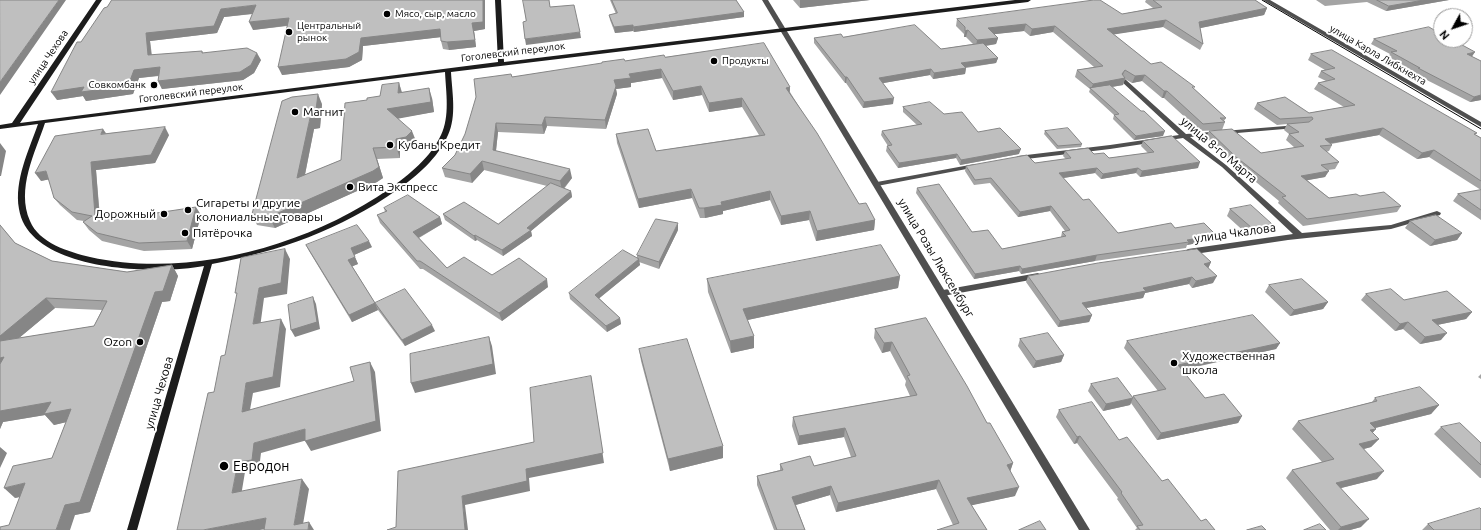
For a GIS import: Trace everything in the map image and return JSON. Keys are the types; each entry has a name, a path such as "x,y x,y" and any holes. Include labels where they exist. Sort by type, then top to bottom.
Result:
{"main road":[{"name":"улица Чехова","path":"14,126 100,0"},
{"path":"498,0 502,64"},
{"name":"Гоголевский переулок","path":"0,128 448,70 1028,0"},
{"path":"42,122 22,185 20,204 26,222 40,238 67,253 88,260 123,266 162,266 210,262 246,255 288,243 326,228 362,211 391,192 415,173 433,153 445,134 450,116 448,70"},
{"name":"улица Чехова","path":"132,530 210,262"}],"street":[{"name":"улица Розы Люксембург","path":"765,0 1085,530"},
{"name":"улица Карла Либкнехта","path":"1266,0 1481,125"},
{"name":"улица 8-го Марта","path":"1123,80 1184,136 1224,166 1300,236"},
{"path":"1013,159 1184,136 1305,125"},
{"path":"877,184 983,164"},
{"name":"улица Чкалова","path":"1179,253 1300,236 1391,227 1436,213"},
{"path":"943,293 1049,274"}],"building":[{"path":"0,0 59,0 0,82"},
{"path":"112,0 483,0 483,22 472,23 475,40 441,41 440,29 361,38 359,52 346,59 278,67 289,18 249,22 256,5 221,9 214,26 146,33 148,55 202,51 202,53 247,48 257,53 251,65 240,72 158,81 160,67 134,70 128,86 81,92 84,87 51,92 77,42 81,42 104,8 107,7"},
{"path":"523,0 549,0 550,7 574,5 580,32 525,39 523,22 526,21"},
{"path":"612,0 736,0 744,12 633,27 633,25 614,27 609,15 617,13"},
{"path":"1100,0 1122,14 1162,7 1153,0 1255,0 1267,8 1199,22 1203,44 1166,20 1107,29 1151,64 1161,62 1195,87 1192,87 1226,118 1220,118 1225,122 1203,124 1167,91 1164,91 1145,75 1135,76 1125,70 1122,74 1125,78 1093,84 1077,70 1103,66 1055,26 1032,29 1026,24 988,28 998,38 977,40 968,30 965,31 965,27 957,19"},
{"path":"1377,0 1424,0 1389,6"},
{"path":"915,25 941,49 983,43 998,58 961,63 966,68 934,73 931,69 879,78 894,98 864,102 847,77 845,77 814,38 841,34 843,37"},
{"path":"1429,27 1433,29 1433,48 1468,48 1475,52 1467,54 1481,61 1481,95 1474,97 1418,68 1420,68 1391,52 1397,51 1374,39"},
{"path":"764,43 790,87 786,88 817,133 859,204 866,203 875,220 817,231 810,211 781,216 770,191 721,202 722,205 704,208 699,208 691,189 638,199 616,134 648,129 656,151 765,135 742,98 709,103 701,86 673,91 661,69 629,74 631,78 614,80 616,86 605,120 545,117 542,125 496,123 493,150 570,169 560,181 482,161 470,174 442,168 455,155 465,134 476,97 474,79 511,74 512,77 624,59 625,61 664,55 665,57"},
{"path":"1332,50 1477,133 1474,134 1481,138 1481,181 1434,150 1422,153 1383,128 1325,139 1332,145 1320,146 1339,162 1321,165 1329,171 1301,176 1329,198 1356,194 1360,196 1384,192 1401,206 1307,219 1282,197 1286,196 1236,157 1209,131 1232,129 1261,153 1304,146 1289,134 1299,132 1287,124 1309,122 1313,119 1312,117 1280,119 1257,103 1285,97 1309,113 1355,105 1318,83 1335,79 1321,71 1335,68 1311,54"},
{"path":"399,83 398,93 429,88 431,102 387,109 412,131 406,137 396,139 396,147 373,148 379,167 269,217 252,214 282,101 292,97 318,94 315,118 310,118 297,178 341,160 345,103 367,100 367,98 380,96 382,85"},
{"path":"1110,85 1141,111 1144,111 1165,131 1136,136 1114,115 1119,114 1090,88"},
{"path":"930,102 944,114 962,112 978,132 1000,128 1021,149 961,160 957,154 899,163 887,146 892,145 882,131 922,124 903,107"},
{"path":"165,127 151,155 91,162 95,215 110,220 196,207 187,241 139,243 97,233 83,222 92,216 72,212 54,198 46,171 35,173 55,136 103,129 101,134"},
{"path":"1068,128 1082,144 1058,146 1045,131"},
{"path":"1172,136 1200,162 1142,171 1138,168 1103,174 1097,168 1059,173 1083,200 1089,199 1118,233 1171,223 1175,228 1204,223 1216,235 1187,240 1189,242 1097,255 1022,269 1020,266 975,274 917,188 939,184 972,232 988,230 1002,249 1066,236 1062,232 1070,230 1051,206 1020,212 991,178 975,180 966,166 1027,155 1035,163 1071,158 1065,151 1088,148 1094,154 1104,153 1109,158 1154,152 1143,141"},
{"path":"551,183 571,191 527,228 531,230 502,250 475,235 474,236 443,214 464,202 498,224"},
{"path":"1481,190 1481,210 1458,194"},
{"path":"408,195 440,217 413,232 447,268 464,257 492,275 519,258 547,279 499,313 420,261 417,261 377,215 387,211 384,208"},
{"path":"1251,205 1272,224 1252,228 1230,209"},
{"path":"1436,215 1462,233 1435,240 1410,221"},
{"path":"656,219 678,223 659,262 637,255"},
{"path":"0,225 15,243 52,261 127,272 172,265 163,291 155,292 80,502 65,505 56,530 0,530 0,527 9,525 25,483 4,488 13,466 52,458 71,409 44,414 51,402 0,411 0,364 4,357 0,358 0,341 94,326 107,301 46,298 0,336"},
{"path":"357,225 369,241 351,248 355,257 348,260 375,303 349,315 306,245"},
{"path":"881,245 900,276 743,309 754,336 730,341 707,279"},
{"path":"285,249 281,283 259,288 253,324 281,319 273,377 246,383 242,412 354,381 350,367 370,362 376,421 305,441 305,429 254,443 252,460 238,462 232,493 302,479 294,525 309,522 308,530 264,530 266,518 203,530 177,530 208,393 214,392 221,356 225,355 237,293 235,293 241,258"},
{"path":"1197,249 1211,262 1204,264 1217,276 1196,281 1192,277 1143,288 1146,291 1082,303 1092,315 1060,321 1028,276 1098,263"},
{"path":"623,250 639,259 595,295 620,318 606,326 569,293"},
{"path":"1302,279 1328,302 1294,310 1269,285"},
{"path":"405,289 432,325 402,340 375,303"},
{"path":"1391,289 1404,300 1447,291 1472,312 1432,320 1447,333 1425,337 1408,322 1400,324 1366,294"},
{"path":"313,297 317,322 291,330 288,305"},
{"path":"1253,315 1280,343 1178,365 1205,398 1224,394 1242,416 1161,433 1133,396 1166,389 1127,341"},
{"path":"926,318 967,386 987,423 990,423 1013,463 1007,465 1019,487 967,498 987,530 937,530 959,523 939,480 838,503 831,486 792,497 805,530 777,530 757,476 783,470 780,464 810,456 814,466 856,456 845,428 799,436 793,417 917,395 907,376 910,375 892,342 884,343 875,329"},
{"path":"1048,333 1064,355 1036,361 1020,339"},
{"path":"489,337 493,364 411,383 410,354"},
{"path":"687,339 723,446 668,459 639,349"},
{"path":"591,376 603,453 526,469 527,481 462,496 465,530 387,530 396,527 398,471 534,442 530,388"},
{"path":"1118,378 1133,398 1106,404 1091,384"},
{"path":"1420,387 1439,405 1370,423 1376,429 1370,430 1379,439 1359,444 1384,471 1336,483 1369,519 1341,527 1292,470 1334,459 1298,421 1377,401 1375,398"},
{"path":"1092,402 1119,440 1127,437 1162,481 1168,479 1201,521 1206,519 1215,530 1140,530 1137,526 1143,525 1121,493 1122,492 1080,436 1077,437 1059,410"},
{"path":"1460,423 1481,443 1481,465 1441,427"},
{"path":"1480,508 1481,530 1434,530 1428,524"},
{"path":"1040,521 1046,530 1019,530"},
{"path":"1320,524 1326,530 1304,530"},
{"path":"1262,526 1266,530 1247,530"}],"tram line":[{"path":"1262,0 1481,129"}],"place":[{"name":"Мясо, сыр, масло","path":"387,14"},
{"name":"Центральный рынок","path":"289,32"},
{"name":"Продукты","path":"714,61"},
{"name":"Совкомбанк","path":"154,85"},
{"name":"Магнит","path":"295,112"},
{"name":"Кубань Кредит","path":"390,145"},
{"name":"Вита Экспресс","path":"350,187"},
{"name":"Сигареты и другие колониальные товары","path":"188,210"},
{"name":"Дорожный","path":"164,214"},
{"name":"Пятёрочка","path":"185,233"},
{"name":"Ozon","path":"140,342"},
{"name":"Художественная школа","path":"1174,363"},
{"name":"Евродон","path":"224,466"}]}
